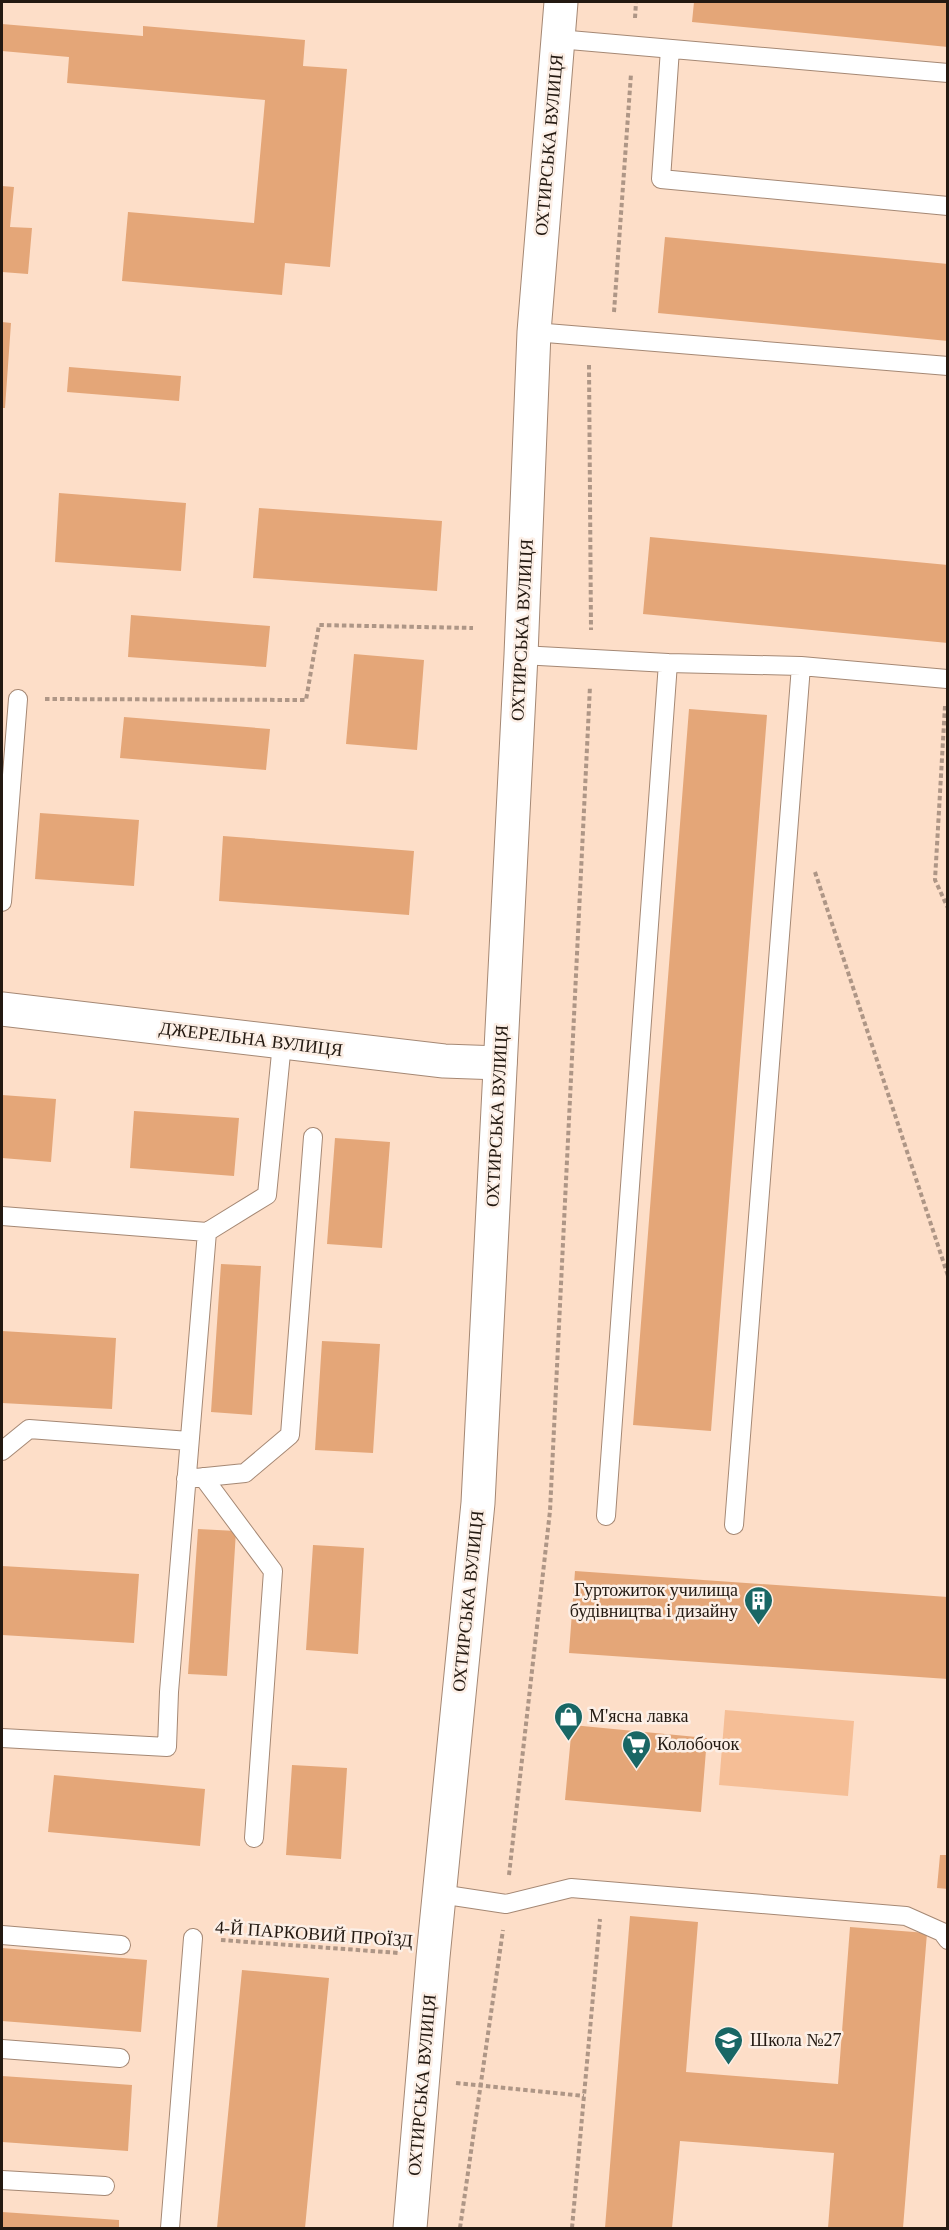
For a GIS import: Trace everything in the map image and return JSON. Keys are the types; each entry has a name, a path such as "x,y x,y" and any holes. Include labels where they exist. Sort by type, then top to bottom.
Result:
{"street":[{"name":"ОХТИРСЬКА ВУЛИЦЯ","path":"410,2229 433,1957 478,1503 521,655 534,332 561,2"},
{"name":"ДЖЕРЕЛЬНА ВУЛИЦЯ","path":"2,1010 444,1061 500,1063"}],"lane":[{"path":"558,39 948,73"},
{"path":"670,49 661,179 948,206"},
{"path":"534,332 948,366"},
{"path":"521,655 668,663 801,666 947,679"},
{"path":"606,1516 668,663"},
{"path":"734,1526 801,666"},
{"path":"2,902 18,699"},
{"path":"2,1216 207,1232 267,1195 282,1042"},
{"path":"195,1478 245,1473 290,1435 313,1137"},
{"path":"2,1738 167,1747 169,1692 195,1478 189,1441 207,1232"},
{"path":"2,1451 28,1429 189,1441"},
{"path":"195,1478 273,1571 254,1838"},
{"path":"440,1894 506,1904 571,1888 906,1916 942,1932 948,1941"},
{"path":"2,1935 121,1945"},
{"path":"170,2229 193,1938"},
{"path":"2,2049 120,2058"},
{"path":"2,2180 105,2186"}],"path":[{"path":"612,339 636,2"},
{"path":"460,2229 506,1904 550,1511 591,659 589,337"},
{"path":"18,699 306,700 319,624 473,628"},
{"path":"947,679 935,880 948,908"},
{"path":"813,866 948,1276"},
{"path":"572,2229 603,1890"},
{"name":"4-Й ПАРКОВИЙ ПРОЇЗД","path":"193,1938 393,1952 433,1957"},
{"path":"422,2080 584,2096"}],"shaded area":[{"path":"725,1710 854,1721 848,1796 719,1785"}],"building":[{"path":"694,2 948,2 948,47 692,22"},
{"path":"2,24 143,36 143,26 305,40 303,66 347,69 330,267 285,263 282,295 122,281 128,212 254,223 265,100 67,83 69,57 2,51"},
{"path":"2,186 14,187 10,227 32,228 28,274 2,272"},
{"path":"665,237 948,264 948,341 658,313"},
{"path":"2,322 11,323 5,408 2,408"},
{"path":"69,367 181,376 179,401 67,392"},
{"path":"59,493 186,503 181,571 55,562"},
{"path":"259,508 442,521 437,591 253,578"},
{"path":"650,537 948,565 948,643 643,614"},
{"path":"131,615 270,626 266,667 128,657"},
{"path":"354,654 424,660 417,750 346,744"},
{"path":"689,709 767,715 711,1431 633,1425"},
{"path":"124,717 270,729 266,770 120,758"},
{"path":"40,813 139,820 134,886 35,879"},
{"path":"223,836 414,851 409,915 219,901"},
{"path":"2,1095 56,1099 51,1162 2,1158"},
{"path":"134,1111 239,1118 234,1176 130,1168"},
{"path":"335,1138 390,1142 382,1248 327,1244"},
{"path":"221,1264 261,1266 252,1415 211,1412"},
{"path":"2,1331 116,1338 112,1409 2,1403"},
{"path":"322,1341 380,1344 373,1453 315,1450"},
{"path":"198,1529 236,1531 227,1676 188,1674"},
{"path":"313,1545 364,1548 358,1654 306,1650"},
{"path":"2,1566 139,1574 134,1643 2,1635"},
{"name":"Гуртожиток училища будівництва і дизайну","path":"575,1571 948,1597 948,1679 569,1653"},
{"name":"Колобочок","path":"572,1725 707,1738 701,1812 565,1800"},
{"path":"292,1765 347,1768 341,1859 286,1855"},
{"path":"54,1775 205,1789 200,1846 48,1832"},
{"path":"940,1855 948,1855 948,1889 937,1888"},
{"path":"630,1916 698,1922 686,2072 838,2084 850,1927 927,1933 903,2228 828,2228 834,2153 680,2141 672,2228 605,2228"},
{"path":"2,1948 147,1960 141,2032 2,2021"},
{"path":"242,1970 329,1978 305,2228 217,2228"},
{"path":"2,2076 132,2085 128,2151 2,2142"},
{"path":"2,2212 119,2220 119,2228 2,2228"}],"place":[{"name":"Гуртожиток училища будівництва і дизайну","path":"759,1626"},
{"name":"М'ясна лавка","path":"568,1742"},
{"name":"Колобочок","path":"636,1770"},
{"name":"Школа №27","path":"729,2066"}]}
